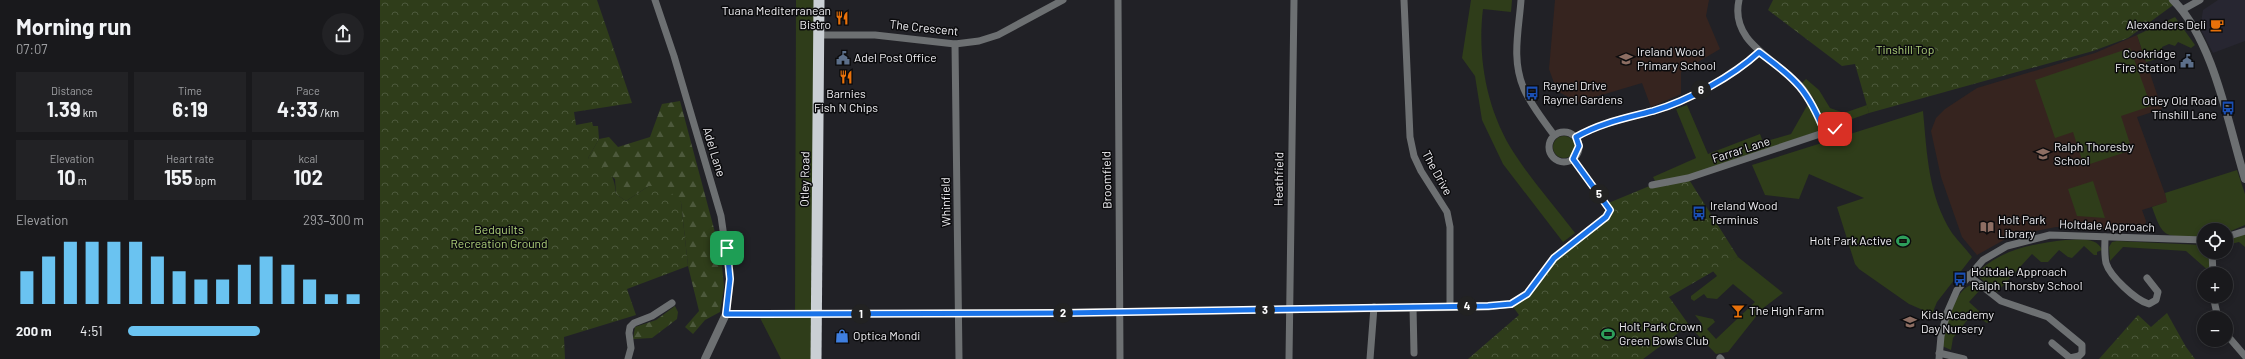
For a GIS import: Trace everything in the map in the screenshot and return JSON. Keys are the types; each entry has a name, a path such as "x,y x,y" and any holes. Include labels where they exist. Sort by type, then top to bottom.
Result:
{"highway":[{"name":"Otley Road","path":"816,359 820,35 819,0"}],"street":[{"name":"Adel Lane","path":"654,0 674,56 721,216 730,279 726,314"},
{"name":"The Crescent","path":"820,35 875,35 955,44 979,41 998,35 1063,0"},
{"name":"Broomfield","path":"1118,0 1120,359"},
{"name":"Heathfield","path":"1289,359 1288,309 1294,0"},
{"name":"The Drive","path":"1404,0 1410,137 1417,161 1447,212 1450,227 1450,306"},
{"path":"1521,0 1517,48 1520,77 1524,89 1537,112 1554,135"},
{"path":"1739,0 1740,27 1750,44 1804,89 1816,111 1825,133"},
{"path":"2173,0 2182,10 2205,49 2245,179"},
{"path":"2182,10 2200,0"},
{"name":"Whinfield","path":"955,44 959,359"},
{"path":"1576,137 1600,125 1653,111 1676,102 1737,69 1759,52"},
{"name":"Farrar Lane","path":"1652,185 1688,178 1835,129"},
{"path":"1568,132 1576,137 1579,146 1573,159 1563,162 1554,158 1551,154 1549,144 1554,135 1568,132"},
{"path":"705,359 726,314 1119,312 1511,304 1527,294 1554,258 1606,217 1610,210 1573,159"},
{"path":"2233,235 2245,231"},
{"name":"Holtdale Approach","path":"1939,356 1947,313 1958,290 1968,275 1983,260 2003,248 2031,238 2050,235 2197,240"},
{"path":"2105,237 2104,252 2109,270 2125,288 2149,304 2156,300 2158,292 2147,278"},
{"path":"1968,275 2001,301 2048,317 2082,345 2083,348 2079,356 2070,358 2052,343"},
{"path":"628,359 631,348 629,333 630,327 634,323 652,316 672,303"},
{"path":"1370,359 1374,307"},
{"path":"1413,307 1414,353"},
{"path":"2233,342 2245,356"},
{"path":"1939,356 1964,359"}],"shaded area":[{"name":"Ireland Wood Primary School","path":"1555,0 1709,0 1706,16 1720,49 1681,72 1681,94 1651,107 1642,83 1578,102 1557,91 1549,69"},
{"path":"2218,0 2245,0 2245,41 2213,53 2200,28 2203,10"},
{"name":"Ralph Thoresby School","path":"2137,35 2162,109 2137,117 2168,202 2142,210 2146,221 2145,227 2139,230 2056,227 2011,236 1977,255 1962,237 1941,177 1931,131 1936,118 1945,109 1977,88 2095,53"}],"green space":[{"name":"Bedquilts Recreation Ground","path":"380,0 597,0 632,103 574,112 576,125 592,122 593,126 598,126 599,139 588,158 608,171 613,180 616,194 626,201 649,186 664,186 681,202 688,266 627,289 636,315 564,337 565,359 380,359"},
{"path":"796,0 819,0 816,359 781,359 758,314 795,313"},
{"path":"1471,0 1512,0 1511,12 1483,9 1482,46 1486,84 1497,120 1514,153 1528,174 1575,233 1563,242 1503,164 1482,120 1475,76 1462,58"},
{"name":"Tinshill Top","path":"1773,0 2173,0 2176,3 2128,38 2093,51 1869,113 1855,64 1842,66 1768,10"},
{"path":"2175,17 2195,45 2191,48 2178,42 2175,46 2169,44 2162,47 2164,57 2146,62 2137,35"},
{"path":"2130,48 2151,106 2121,116 2132,150 2084,166 2073,132 2055,138 2035,80"},
{"path":"1806,79 1819,90 1830,108 1844,113 1867,105 1869,113 1694,175 1655,181 1653,177 1696,158 1676,109 1687,105 1708,154 1760,134 1763,142 1791,134 1808,104 1815,100 1802,83"},
{"path":"680,101 721,255 724,287 720,312 705,320 693,334 685,327 699,311 688,266 681,202 649,186 626,201 616,194 615,179 588,158 599,139 609,137 618,147 650,137 662,104"},
{"path":"1923,111 1930,174 1938,204 1952,233 1972,257 1937,302 1932,314 1909,304 1859,269 1855,264 1837,207 1864,198 1809,174 1799,199 1765,195 1752,165"},
{"path":"1564,136 1568,137 1574,143 1574,151 1568,157 1564,158 1560,157 1554,151 1553,147 1554,143 1560,137"},
{"path":"2237,170 2245,194 2245,225 2233,230 2233,223 2197,223 2197,237 2173,236 2167,234 2160,226 2152,207 2167,202 2165,193"},
{"path":"1688,178 1738,257 1669,297 1689,325 1643,359 1468,359 1519,315 1511,304 1527,294 1539,276 1610,210 1606,204 1652,185"},
{"path":"2093,181 2105,218 2077,216 2068,189"},
{"path":"2245,234 2245,247 2239,242 2233,243 2233,238"},
{"path":"2081,239 2091,241 2096,243 2102,250 2097,252 2097,255 2094,255 2084,246 2072,258 2068,257 2059,250 2048,262 2041,262 2032,254 1997,292 1980,278 1981,269 2000,256 2031,245"},
{"path":"2112,242 2197,245 2197,259 2209,259 2210,267 2204,267 2186,251 2123,247 2110,261 2109,247"},
{"path":"1738,257 1783,293 1762,309 1728,352 1716,354 1694,331 1702,324 1695,315 1713,319 1715,322 1707,329 1716,339 1755,302 1733,284 1717,299 1707,298 1704,294 1694,301 1691,299 1691,296 1717,276 1712,270"},
{"path":"1971,285 1975,285 1979,291 1969,302 1990,321 1987,323 1972,314 1953,338 1951,350 1942,346 1945,330 1951,311 1959,295"},
{"path":"675,306 678,312 677,319 652,338 633,339 635,327 656,320"},
{"path":"2167,313 2186,347 2195,359 2099,359 2138,315 2151,327"}],"place":[{"name":"Tuana Mediterranean Bistro","path":"842,18"},
{"name":"Alexanders Deli","path":"2217,25"},
{"name":"Adel Post Office","path":"843,58"},
{"name":"Ireland Wood Primary School","path":"1626,59"},
{"name":"Cookridge Fire Station","path":"2187,61"},
{"name":"Barnies Fish N Chips","path":"846,77"},
{"name":"Raynel Drive Raynel Gardens","path":"1532,93"},
{"name":"Otley Old Road Tinshill Lane","path":"2228,108"},
{"name":"Ralph Thoresby School","path":"2043,154"},
{"name":"Ireland Wood Terminus","path":"1699,213"},
{"name":"Holt Park Library","path":"1987,227"},
{"name":"Holt Park Active","path":"1903,241"},
{"name":"Holtdale Approach Ralph Thorsby School","path":"1960,279"},
{"name":"The High Farm","path":"1738,311"},
{"name":"Kids Academy Day Nursery","path":"1910,322"},
{"name":"Holt Park Crown Green Bowls Club","path":"1608,334"},
{"name":"Optica Mondi","path":"842,336"}],"route":[{"path":"727,248 730,279 726,314 1065,313 1488,306 1511,304 1527,294 1539,276 1554,258 1571,243 1606,217 1610,210 1573,159 1576,156 1579,146 1576,137 1585,132 1600,125 1639,113 1653,111 1676,102 1709,86 1749,61 1759,52 1804,89 1816,111 1825,133 1835,129"}]}
